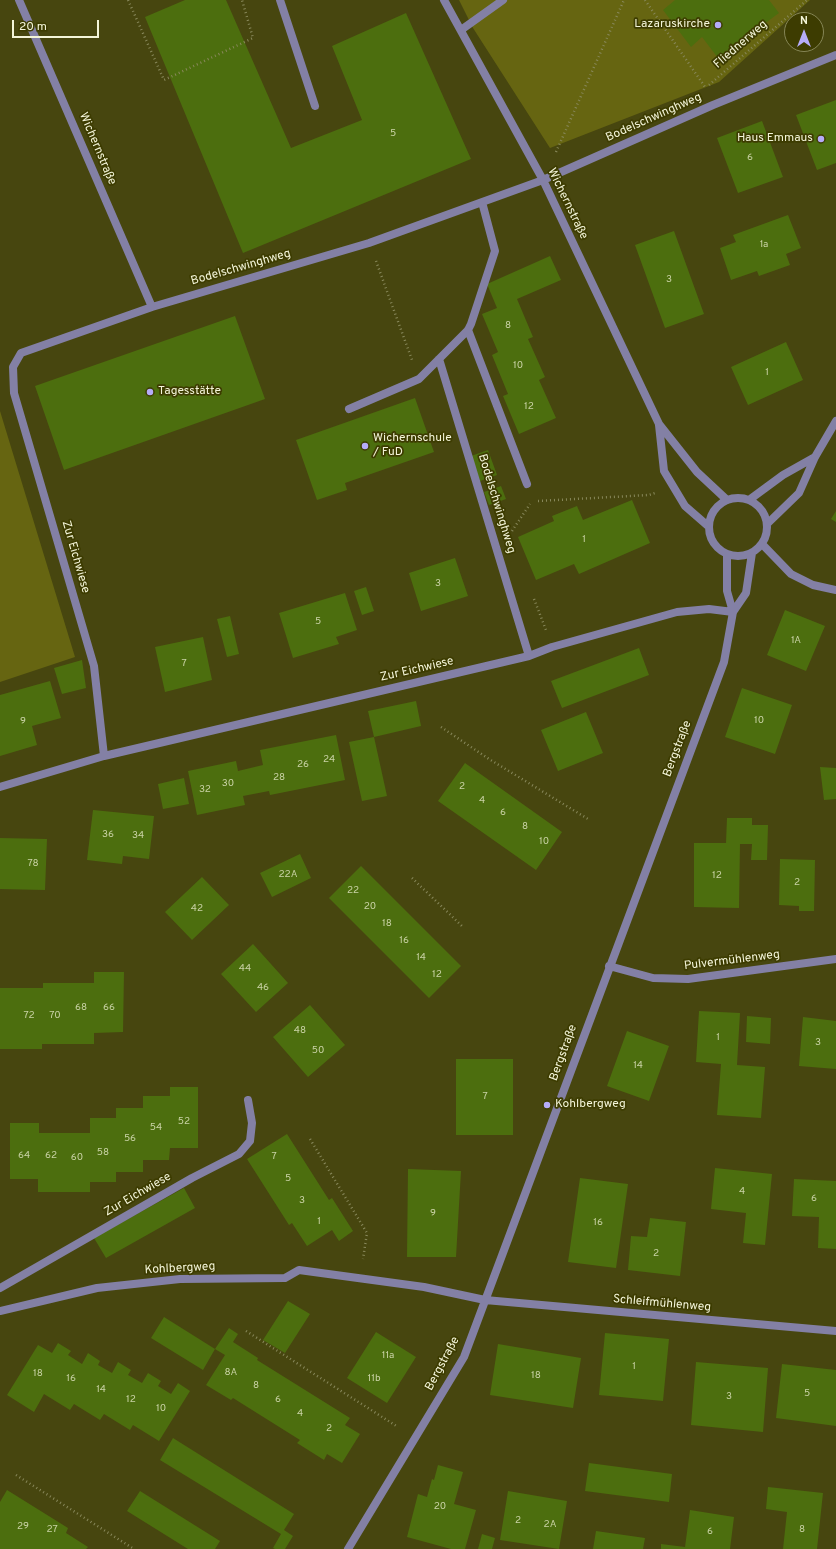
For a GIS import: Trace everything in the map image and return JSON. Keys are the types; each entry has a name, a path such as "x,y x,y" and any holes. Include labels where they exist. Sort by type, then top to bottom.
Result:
{"street":[{"name":"Wichernstraße","path":"19,0 152,307"},
{"path":"280,0 315,106"},
{"name":"Wichernstraße","path":"444,0 543,180 659,424 697,472 727,500"},
{"path":"461,30 503,0"},
{"name":"Bodelschwinghweg","path":"13,367 21,353 152,307 369,243 543,180 713,105 836,55"},
{"path":"349,409 419,379 468,330 495,251 482,202"},
{"path":"468,330 527,484"},
{"name":"Bodelschwinghweg","path":"439,359 529,656"},
{"name":"Zur Eichwiese","path":"13,367 14,393 94,666 104,756"},
{"path":"767,524 799,493 815,457 836,421"},
{"name":"Wichernstraße","path":"659,424 664,471 685,506 708,526"},
{"path":"749,500 783,475 815,457"},
{"path":"739,498 749,500 758,506 764,514 767,524 766,535 762,544 752,553 740,556 728,555 717,548 710,538 708,526 710,515 717,506 727,500 739,498"},
{"path":"762,544 791,574 813,585 836,590"},
{"name":"Bergstraße","path":"733,612 746,593 752,553"},
{"name":"Bergstraße","path":"348,1549 464,1357 724,662 733,612 728,590 728,555"},
{"name":"Zur Eichwiese","path":"0,787 104,756 529,656 552,647 677,612 709,609 733,612"},
{"name":"Pulvermühlenweg","path":"609,966 653,978 688,980 836,959"},
{"name":"Zur Eichwiese","path":"0,1288 192,1178 239,1154 250,1141 252,1123 248,1100"},
{"name":"Kohlbergweg","path":"0,1311 97,1288 180,1279 285,1278 299,1270 424,1287 485,1300"},
{"name":"Schleifmühlenweg","path":"485,1300 836,1332"}],"path":[{"path":"128,0 164,80 253,38 242,0"},
{"path":"543,180 624,0"},
{"path":"645,0 705,88 713,105"},
{"name":"Fliednerweg","path":"705,88 807,0"},
{"path":"376,262 419,379"},
{"path":"509,535 531,501 649,495"},
{"path":"532,595 552,647"},
{"path":"441,727 489,759 588,819"},
{"path":"412,878 462,926"},
{"path":"310,1139 367,1233 361,1278"},
{"path":"246,1332 416,1438"},
{"path":"16,1475 134,1549"}],"shaded area":[{"path":"459,0 810,0 797,12 784,12 784,23 719,82 550,148 473,28"},
{"path":"0,411 75,657 0,682"}],"building":[{"path":"185,0 226,0 291,148 362,120 332,46 406,13 471,159 243,253 145,17"},
{"name":"Lazaruskirche","path":"675,0 769,0 779,13 718,58 702,37 691,47 663,10"},
{"name":"Haus Emmaus","path":"836,100 836,163 817,170 796,115"},
{"path":"762,121 783,177 738,193 717,138"},
{"path":"788,215 801,248 786,254 790,265 759,276 757,271 731,280 720,248 736,242 733,235"},
{"path":"674,231 704,314 665,328 635,245"},
{"path":"550,256 561,280 517,299 533,337 528,339 545,377 539,380 556,418 519,434 503,396 508,394 492,355 498,352 482,314 497,308 487,284"},
{"name":"Tagesstätte","path":"235,316 265,399 64,470 35,386"},
{"path":"786,342 803,380 748,405 731,367"},
{"name":"Wichernschule / FuD","path":"415,398 434,452 345,483 347,490 317,500 296,440"},
{"path":"488,450 497,475 480,481 471,456"},
{"path":"501,486 506,499 489,505 484,492"},
{"path":"632,500 650,543 579,574 574,564 536,580 518,537 554,521 552,516 577,506 583,520"},
{"path":"836,511 836,522 831,519"},
{"path":"455,558 468,596 421,611 409,573"},
{"path":"366,587 374,611 362,615 354,591"},
{"path":"345,593 357,630 336,637 339,644 293,658 279,613"},
{"path":"785,610 825,626 806,671 767,655"},
{"path":"230,616 239,654 227,657 217,619"},
{"path":"203,637 212,680 165,692 155,647"},
{"path":"639,648 649,675 562,708 551,681"},
{"path":"82,660 86,688 62,694 54,668"},
{"path":"50,681 61,718 32,726 37,745 0,756 0,695"},
{"path":"742,688 792,705 775,754 725,737"},
{"path":"416,701 421,726 374,737 368,711"},
{"path":"586,712 603,753 558,771 541,730"},
{"path":"336,735 345,780 270,795 269,791 243,796 245,805 197,815 188,771 236,761 238,771 263,765 260,750"},
{"path":"374,737 387,796 362,801 349,742"},
{"path":"465,763 562,832 536,870 438,801"},
{"path":"820,767 836,768 836,799 824,800"},
{"path":"184,778 189,804 163,809 158,784"},
{"path":"93,810 154,816 149,859 123,856 122,864 87,860"},
{"path":"727,818 752,818 752,825 768,825 767,860 751,860 752,844 740,844 739,908 694,907 694,843 726,843"},
{"path":"0,838 47,839 45,890 0,889"},
{"path":"300,854 311,878 272,897 260,873"},
{"path":"780,859 815,860 814,911 799,911 799,906 779,905"},
{"path":"361,866 461,966 429,998 329,898"},
{"path":"202,877 229,905 192,940 165,912"},
{"path":"253,944 288,983 256,1012 221,974"},
{"path":"94,972 124,972 123,1032 94,1033 94,1044 42,1044 42,1049 0,1049 0,988 43,988 43,983 94,983"},
{"path":"310,1005 345,1045 308,1077 273,1037"},
{"path":"699,1011 740,1013 737,1065 765,1067 761,1118 717,1115 721,1064 696,1062"},
{"path":"747,1016 771,1018 770,1044 746,1042"},
{"path":"803,1017 836,1021 836,1069 799,1066"},
{"path":"627,1031 669,1046 649,1101 607,1086"},
{"path":"456,1059 513,1059 513,1135 456,1135"},
{"path":"170,1087 198,1087 198,1148 170,1148 169,1160 143,1160 143,1172 116,1172 116,1182 90,1182 90,1192 38,1192 38,1179 10,1179 10,1123 39,1123 39,1133 90,1133 90,1118 116,1118 116,1108 143,1108 143,1096 170,1096"},
{"path":"287,1134 329,1200 332,1198 353,1231 339,1241 332,1230 307,1246 292,1223 289,1225 247,1159"},
{"path":"715,1168 772,1174 765,1245 743,1243 746,1213 711,1209"},
{"path":"408,1169 461,1171 456,1257 407,1257"},
{"path":"580,1178 628,1184 616,1268 568,1262"},
{"path":"794,1179 836,1181 836,1249 818,1248 819,1217 792,1216"},
{"path":"184,1188 195,1208 106,1258 94,1238"},
{"path":"650,1218 686,1222 680,1276 628,1270 631,1236 647,1237"},
{"path":"288,1301 310,1314 285,1353 263,1340"},
{"path":"164,1317 215,1349 203,1370 151,1338"},
{"path":"229,1328 238,1334 233,1342 258,1358 257,1360 350,1418 345,1425 360,1434 342,1463 327,1454 324,1460 297,1443 300,1440 233,1398 231,1400 206,1385 225,1355 215,1349"},
{"path":"376,1332 416,1357 387,1403 347,1378"},
{"path":"605,1333 669,1339 663,1401 599,1395"},
{"path":"58,1343 71,1351 68,1355 82,1364 88,1353 100,1361 98,1365 112,1373 118,1362 131,1370 128,1375 142,1383 148,1373 161,1381 158,1386 171,1394 178,1383 190,1391 159,1441 133,1425 130,1430 104,1414 100,1420 74,1404 70,1410 44,1394 34,1412 7,1395 38,1345 52,1353"},
{"path":"498,1344 581,1358 573,1408 490,1395"},
{"path":"696,1362 768,1368 763,1432 691,1425"},
{"path":"782,1364 836,1370 836,1426 776,1418"},
{"path":"173,1438 294,1514 284,1530 293,1536 285,1549 273,1548 281,1534 160,1460"},
{"path":"589,1463 672,1474 669,1502 585,1491"},
{"path":"438,1465 463,1472 454,1504 476,1510 465,1549 451,1549 407,1537 418,1494 427,1497"},
{"path":"768,1487 823,1493 817,1549 783,1549 787,1512 766,1509"},
{"path":"7,1490 68,1528 66,1533 88,1547 86,1549 0,1549 0,1502"},
{"path":"140,1491 220,1541 215,1549 188,1549 127,1511"},
{"path":"508,1491 567,1501 559,1549 500,1540"},
{"path":"690,1510 734,1517 730,1549 661,1549 661,1544 685,1547"},
{"path":"596,1531 645,1538 643,1549 593,1549"},
{"path":"482,1534 495,1538 492,1549 478,1549"}],"place":[{"name":"Lazaruskirche","path":"718,25"},
{"name":"Haus Emmaus","path":"821,139"},
{"name":"Tagesstätte","path":"150,392"},
{"name":"Wichernschule / FuD","path":"365,446"},
{"name":"Kohlbergweg","path":"547,1105"}]}
